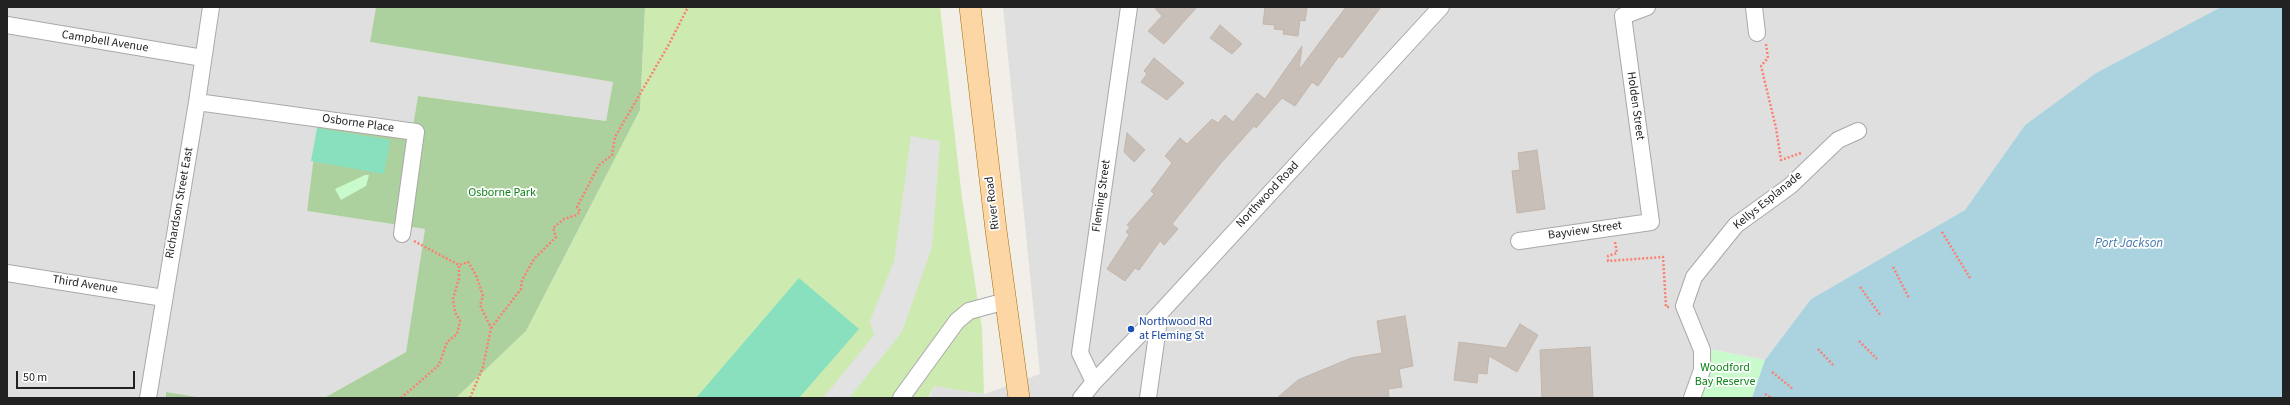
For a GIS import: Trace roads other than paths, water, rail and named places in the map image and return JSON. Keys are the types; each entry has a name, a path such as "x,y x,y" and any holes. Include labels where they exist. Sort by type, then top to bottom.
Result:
{"main road":[{"name":"River Road","path":"970,7 1019,398"}],"street":[{"name":"Richardson Street East","path":"148,398 197,102 211,7"},
{"name":"Fleming Street","path":"1094,382 1080,353 1129,7"},
{"name":"Northwood Road","path":"1081,398 1094,382 1160,313 1441,7"},
{"name":"Holden Street","path":"1647,7 1623,16 1651,222"},
{"path":"1754,7 1757,33"},
{"name":"Campbell Avenue","path":"7,25 203,58"},
{"name":"Osborne Place","path":"197,102 416,132 402,234"},
{"name":"Kellys Esplanade","path":"1692,398 1702,370 1702,350 1684,306 1694,277 1736,225 1790,186 1838,140 1858,131"},
{"name":"Bayview Street","path":"1519,241 1651,222"},
{"name":"Third Avenue","path":"7,273 164,298"},
{"path":"901,398 958,321 969,312 1006,301"},
{"path":"1148,398 1160,313"},
{"name":"Northwood Road","path":"1070,398 1094,382"}],"water":[{"name":"Port Jackson","path":"2221,7 2283,7 2283,398 1752,398 1765,360 1811,299 1965,210 2025,125 2096,73"}],"place":[{"name":"Northwood Rd at Fleming St","path":"1131,329"}],"park label":[{"name":"Osborne Park","path":"502,193"},
{"name":"Woodford Bay Reserve","path":"1725,375"}]}
